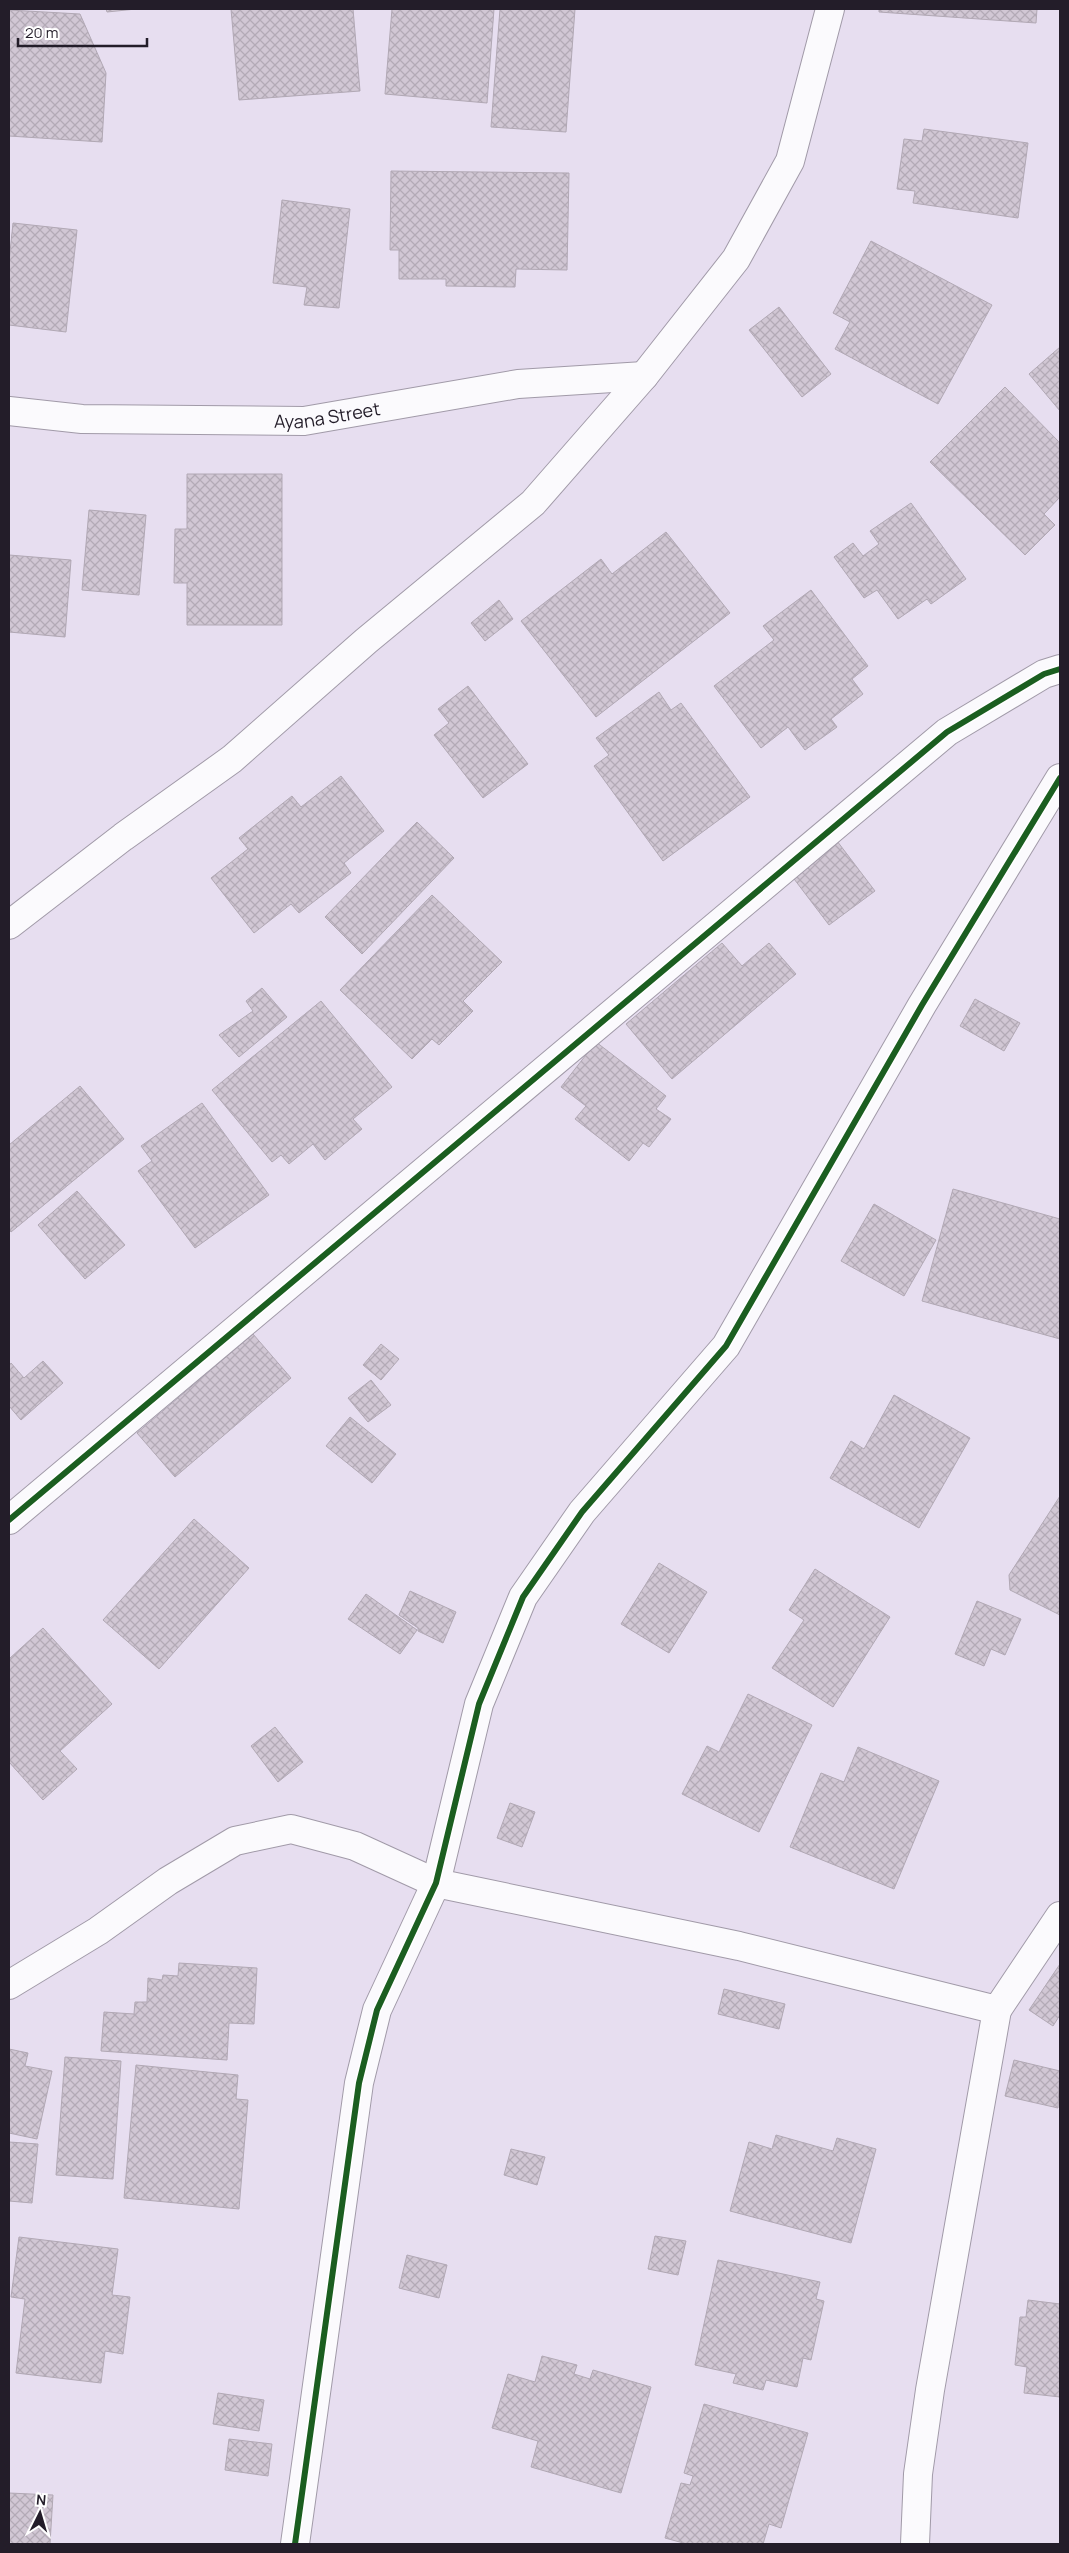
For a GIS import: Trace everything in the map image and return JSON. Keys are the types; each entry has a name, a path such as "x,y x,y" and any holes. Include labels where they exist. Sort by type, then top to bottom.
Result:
{"street":[{"path":"9,925 123,837 232,758 366,641 533,502 644,376 736,259 790,160 830,9"},
{"name":"Ayana Street","path":"9,411 82,420 304,421 518,384 644,376"},
{"path":"9,1520 947,732 1044,674 1060,669"},
{"path":"295,2544 359,2083 377,2010 436,1883 479,1704 523,1597 582,1512 726,1346 922,1005 1060,778"},
{"path":"9,1985 98,1931 168,1881 235,1841 291,1829 355,1846 436,1883 739,1946 997,2010"},
{"path":"915,2544 918,2474 930,2390 997,2010 1060,1916"}],"building":[{"path":"106,9 136,9 107,12"},
{"path":"231,9 353,9 360,91 239,100"},
{"path":"392,9 494,9 487,103 385,94"},
{"path":"500,9 575,9 566,132 491,127"},
{"path":"879,9 1037,9 1036,23 879,12"},
{"path":"9,10 80,14 106,73 102,142 9,136"},
{"path":"924,129 1028,143 1018,218 913,203 915,191 897,189 904,139 922,141"},
{"path":"391,171 569,173 567,270 516,269 515,287 446,286 446,279 399,279 399,250 390,250"},
{"path":"282,200 350,209 339,308 304,305 307,287 273,283"},
{"path":"13,223 77,230 66,332 9,325 9,262"},
{"path":"871,241 992,305 938,404 835,349 850,322 833,313"},
{"path":"779,307 831,374 802,397 749,330"},
{"path":"1060,347 1060,411 1029,374"},
{"path":"1005,387 1060,443 1060,497 1044,514 1055,525 1025,555 930,462"},
{"path":"187,474 282,474 282,625 187,625 187,583 174,583 175,529 187,529"},
{"path":"911,503 966,579 931,604 927,599 898,619 877,590 864,598 834,557 853,543 863,556 879,544 870,531"},
{"path":"89,510 146,515 139,595 82,590"},
{"path":"666,532 730,613 596,717 521,621 601,559 612,574"},
{"path":"9,555 71,560 65,637 9,632"},
{"path":"811,590 868,666 852,679 863,694 831,719 837,727 805,750 788,727 761,748 714,686 774,640 763,626"},
{"path":"499,600 513,619 485,641 471,623"},
{"path":"468,686 528,764 483,798 434,735 449,723 438,709"},
{"path":"659,692 671,710 681,703 750,797 663,861 594,766 609,755 596,738"},
{"path":"341,776 384,831 344,863 351,873 299,913 291,904 254,933 211,878 248,849 239,838 292,796 301,807"},
{"path":"417,822 454,858 362,954 325,917"},
{"path":"834,837 875,891 829,925 788,871"},
{"path":"432,895 502,962 463,1001 473,1011 439,1045 432,1039 412,1059 340,990"},
{"path":"722,943 742,966 769,943 796,974 672,1079 626,1024"},
{"path":"262,988 287,1017 239,1057 219,1035 253,1011 246,1001"},
{"path":"975,999 1020,1023 1004,1051 960,1026"},
{"path":"321,1001 392,1087 353,1119 362,1129 325,1160 313,1144 289,1164 281,1155 272,1162 212,1090"},
{"path":"596,1042 666,1096 656,1109 671,1119 649,1147 643,1143 629,1161 575,1119 586,1106 561,1087"},
{"path":"80,1086 124,1139 11,1232 9,1229 9,1145"},
{"path":"202,1103 269,1195 195,1248 138,1171 152,1161 141,1146"},
{"path":"953,1189 1060,1219 1060,1339 922,1301"},
{"path":"77,1191 125,1245 85,1279 38,1225"},
{"path":"874,1204 936,1240 904,1296 841,1261"},
{"path":"253,1334 291,1378 175,1477 137,1433"},
{"path":"381,1344 399,1359 381,1380 363,1365"},
{"path":"43,1361 63,1383 21,1420 9,1406 9,1366 11,1363 24,1378"},
{"path":"371,1380 391,1405 368,1422 348,1398"},
{"path":"894,1395 970,1438 919,1528 830,1478 851,1441 864,1449"},
{"path":"350,1417 396,1454 372,1483 326,1446"},
{"path":"1060,1496 1060,1615 1010,1590 1009,1575"},
{"path":"194,1519 249,1568 159,1669 103,1620"},
{"path":"659,1563 707,1592 669,1653 621,1624"},
{"path":"815,1569 890,1617 833,1707 772,1668 804,1620 789,1610"},
{"path":"410,1591 456,1612 443,1643 418,1631 418,1628 399,1615"},
{"path":"366,1594 417,1630 400,1654 348,1619"},
{"path":"977,1601 1021,1619 1005,1655 991,1649 984,1666 955,1654"},
{"path":"43,1628 112,1704 60,1751 77,1769 43,1800 9,1762 9,1659"},
{"path":"748,1694 812,1725 759,1832 682,1794 707,1746 719,1752"},
{"path":"275,1727 303,1762 278,1782 251,1746"},
{"path":"858,1747 939,1781 894,1889 790,1847 821,1773 844,1782"},
{"path":"510,1803 535,1812 522,1847 497,1838"},
{"path":"179,1963 257,1968 254,2024 229,2023 227,2060 101,2051 104,2012 134,2014 135,2002 147,2002 148,1978 162,1980 163,1975 178,1976"},
{"path":"1060,1964 1060,2015 1053,2026 1029,2010"},
{"path":"724,1989 785,2004 779,2029 718,2014"},
{"path":"9,2049 28,2053 25,2066 52,2071 37,2139 9,2133"},
{"path":"65,2057 121,2061 113,2179 56,2175"},
{"path":"1014,2060 1060,2071 1058,2108 1005,2096"},
{"path":"136,2065 238,2075 236,2099 248,2100 239,2209 124,2198"},
{"path":"776,2135 833,2151 837,2138 876,2149 851,2243 730,2211 749,2142 772,2149"},
{"path":"9,2142 38,2144 32,2203 9,2201"},
{"path":"511,2149 545,2157 537,2185 504,2175"},
{"path":"655,2236 686,2241 678,2275 648,2269"},
{"path":"19,2237 118,2249 112,2295 130,2297 123,2354 105,2351 101,2383 16,2373 25,2299 11,2297"},
{"path":"407,2255 447,2265 439,2298 399,2288"},
{"path":"718,2260 820,2282 816,2299 824,2301 811,2360 803,2358 797,2387 766,2380 763,2390 733,2383 736,2374 695,2365"},
{"path":"1028,2300 1060,2304 1060,2397 1024,2393 1027,2367 1015,2365 1020,2317 1026,2317"},
{"path":"542,2356 577,2365 574,2374 590,2379 593,2370 651,2387 621,2493 531,2467 538,2441 492,2428 508,2374 535,2382"},
{"path":"218,2393 264,2400 259,2431 213,2424"},
{"path":"704,2404 808,2433 781,2528 769,2524 763,2544 687,2544 665,2538 681,2483 690,2485 693,2476 684,2473"},
{"path":"229,2439 272,2444 268,2476 225,2470"},
{"path":"9,2493 53,2495 50,2544 9,2544"}],"cycle path":[{"path":"9,1520 947,732 1044,674 1060,669"},
{"path":"295,2544 359,2083 377,2010 436,1883 479,1704 523,1597 582,1512 726,1346 922,1005 1060,778"}]}
